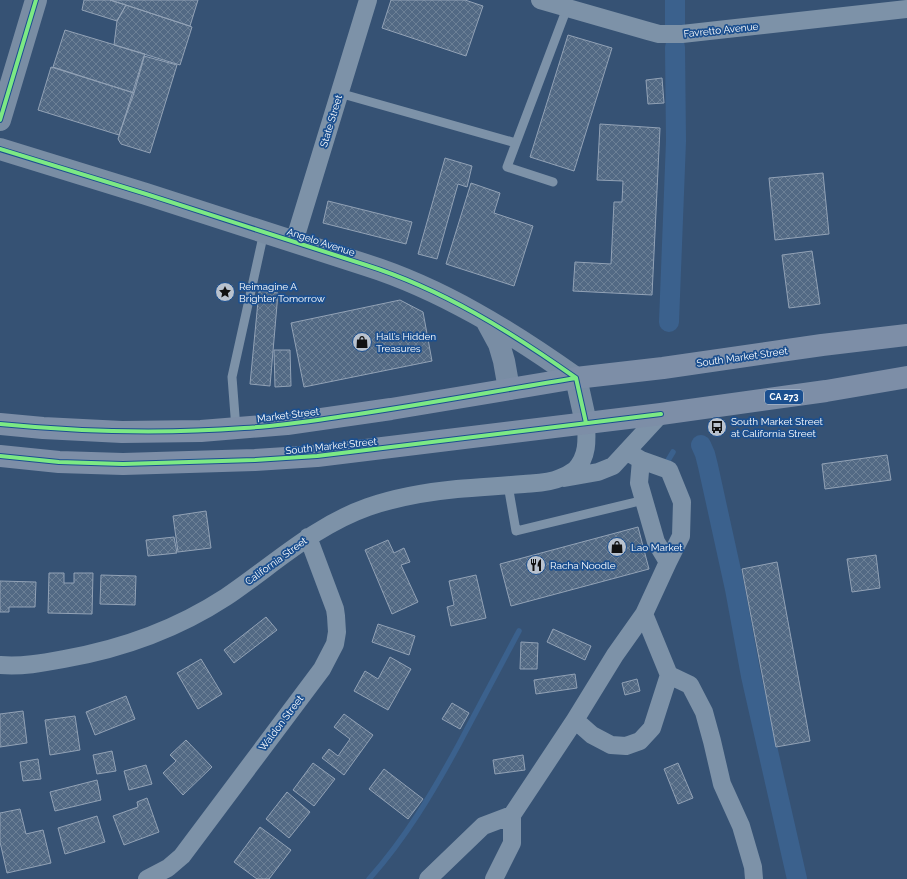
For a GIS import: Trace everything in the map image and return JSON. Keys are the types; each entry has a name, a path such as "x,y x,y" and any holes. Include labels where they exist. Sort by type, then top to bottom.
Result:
{"main road":[{"name":"South Market Street","path":"576,378 663,368 822,345 907,336"},
{"name":"South Market Street","path":"0,456 59,462 123,464 262,460 317,456 661,414 826,391 907,377"},
{"name":"Market Street","path":"0,424 51,429 122,432 236,429 287,424 391,409 576,378"}],"street":[{"path":"0,120 36,0"},
{"name":"State Street","path":"294,242 368,0"},
{"name":"Favretto Avenue","path":"540,0 648,31 676,34 907,9"},
{"name":"Angelo Avenue","path":"0,149 131,189 404,278 438,294 486,320 535,349 576,378"},
{"path":"486,320 499,344 509,389"},
{"path":"576,378 586,422"},
{"name":"California Street","path":"0,666 30,665 84,656 121,646 159,632 197,614 226,596 308,537 351,514 383,502 425,493 539,482 605,470 633,456 661,414"},
{"name":"California Street","path":"559,479 574,470 583,460 586,445 586,422"},
{"path":"633,456 656,542 668,562"},
{"path":"494,879 512,843 512,815 575,720 615,655 644,614 681,536 682,502 669,470 633,456"},
{"name":"Waldon Street","path":"147,879 168,868 182,856 322,669 335,644 337,632 336,609 308,537"},
{"path":"575,720 592,735 611,745 626,746 640,741 652,728 669,675 644,614"},
{"path":"669,675 690,685 704,712 722,784 741,826 753,867 754,879"},
{"path":"428,879 483,826 512,815"}],"lane":[{"path":"553,182 507,167 567,8"},
{"path":"340,93 516,144"},
{"path":"236,429 232,377 264,232"},
{"path":"508,485 516,531 644,500"}],"building":[{"path":"84,0 110,0 126,5 117,21 82,10"},
{"path":"110,0 198,0 190,26"},
{"path":"391,0 465,0 483,6 466,56 382,28"},
{"path":"126,5 192,27 180,65 114,45 117,21"},
{"path":"65,30 145,54 134,93 53,67"},
{"path":"568,35 612,48 574,171 530,157"},
{"path":"144,56 177,65 150,153 121,144 118,139"},
{"path":"51,67 134,93 119,135 38,110"},
{"path":"662,78 664,103 648,104 646,80"},
{"path":"600,124 660,128 652,295 573,291 575,262 611,264 614,202 622,202 623,181 597,180"},
{"path":"445,158 472,166 467,187 458,184 437,259 418,254"},
{"path":"823,173 829,234 775,240 769,178"},
{"path":"471,183 500,193 494,213 533,226 514,286 446,264"},
{"path":"328,201 412,222 406,244 323,223"},
{"path":"812,251 820,304 789,308 782,255"},
{"path":"259,291 278,293 270,386 250,384"},
{"name":"Hall’s Hidden Treasures","path":"400,300 423,312 432,361 304,387 291,323"},
{"path":"274,350 290,350 291,386 275,387"},
{"path":"887,455 891,480 825,489 822,464"},
{"path":"206,511 211,548 178,552 173,516"},
{"path":"638,527 649,569 511,606 500,564"},
{"path":"174,537 177,553 148,556 146,540"},
{"path":"388,540 394,553 404,548 410,562 401,565 418,602 392,614 365,550"},
{"path":"876,555 880,588 852,592 847,559"},
{"path":"777,562 810,741 776,747 742,569"},
{"path":"49,573 64,573 64,583 74,583 74,573 93,573 92,614 48,613"},
{"path":"101,575 136,576 135,605 100,604"},
{"path":"476,575 486,618 451,626 447,607 454,605 449,581"},
{"path":"0,581 36,582 35,607 9,607 9,612 0,612"},
{"path":"266,617 277,630 234,663 224,650"},
{"path":"378,624 415,636 409,655 372,642"},
{"path":"553,629 591,646 585,660 547,642"},
{"path":"521,642 538,643 537,669 520,669"},
{"path":"390,657 411,669 388,710 354,691 365,671 378,679"},
{"path":"201,659 222,694 198,709 177,673"},
{"path":"575,674 577,688 536,694 534,680"},
{"path":"637,679 640,691 625,695 622,683"},
{"path":"126,696 135,719 95,735 86,712"},
{"path":"452,703 469,713 460,729 442,719"},
{"path":"23,711 27,743 0,747 0,714"},
{"path":"344,714 373,735 344,775 322,758 329,749 338,756 350,739 334,727"},
{"path":"75,716 80,750 50,755 45,720"},
{"path":"186,740 212,767 183,795 163,773 176,761 170,755"},
{"path":"112,751 116,771 97,774 93,755"},
{"path":"523,755 525,770 495,774 493,760"},
{"path":"38,759 41,779 23,781 20,762"},
{"path":"313,763 335,779 314,806 293,790"},
{"path":"678,763 693,798 678,804 664,769"},
{"path":"146,765 152,784 129,790 124,771"},
{"path":"384,769 423,799 408,819 369,789"},
{"path":"97,780 101,800 55,811 50,792"},
{"path":"287,792 310,812 289,838 266,819"},
{"path":"147,798 159,832 124,845 113,816 138,807 137,802"},
{"path":"20,809 26,834 43,830 51,863 7,873 0,842 0,813"},
{"path":"97,816 105,842 65,854 58,828"},
{"path":"260,827 291,850 269,879 257,879 234,862"}],"waterway":[{"path":"675,0 675,26"},
{"path":"669,322 676,141 675,47"},
{"path":"701,445 708,466 735,589 751,676 797,879"},
{"path":"667,462 673,452"},
{"path":"369,879 395,848 429,797 519,631"}],"cycle path":[{"path":"0,120 36,0"},
{"path":"0,149 146,194 366,265 422,286 501,328 576,378 586,423"},
{"path":"0,424 61,429 122,431 183,431 258,427 298,423 380,411 576,378"},
{"path":"0,456 59,462 123,464 255,460 317,456 661,414"}],"place":[{"name":"Reimagine A Brighter Tomorrow","path":"225,292"},
{"name":"Hall’s Hidden Treasures","path":"362,342"},
{"name":"South Market Street at California Street","path":"717,427"},
{"name":"Lao Market","path":"617,547"},
{"name":"Racha Noodle","path":"536,565"}]}
